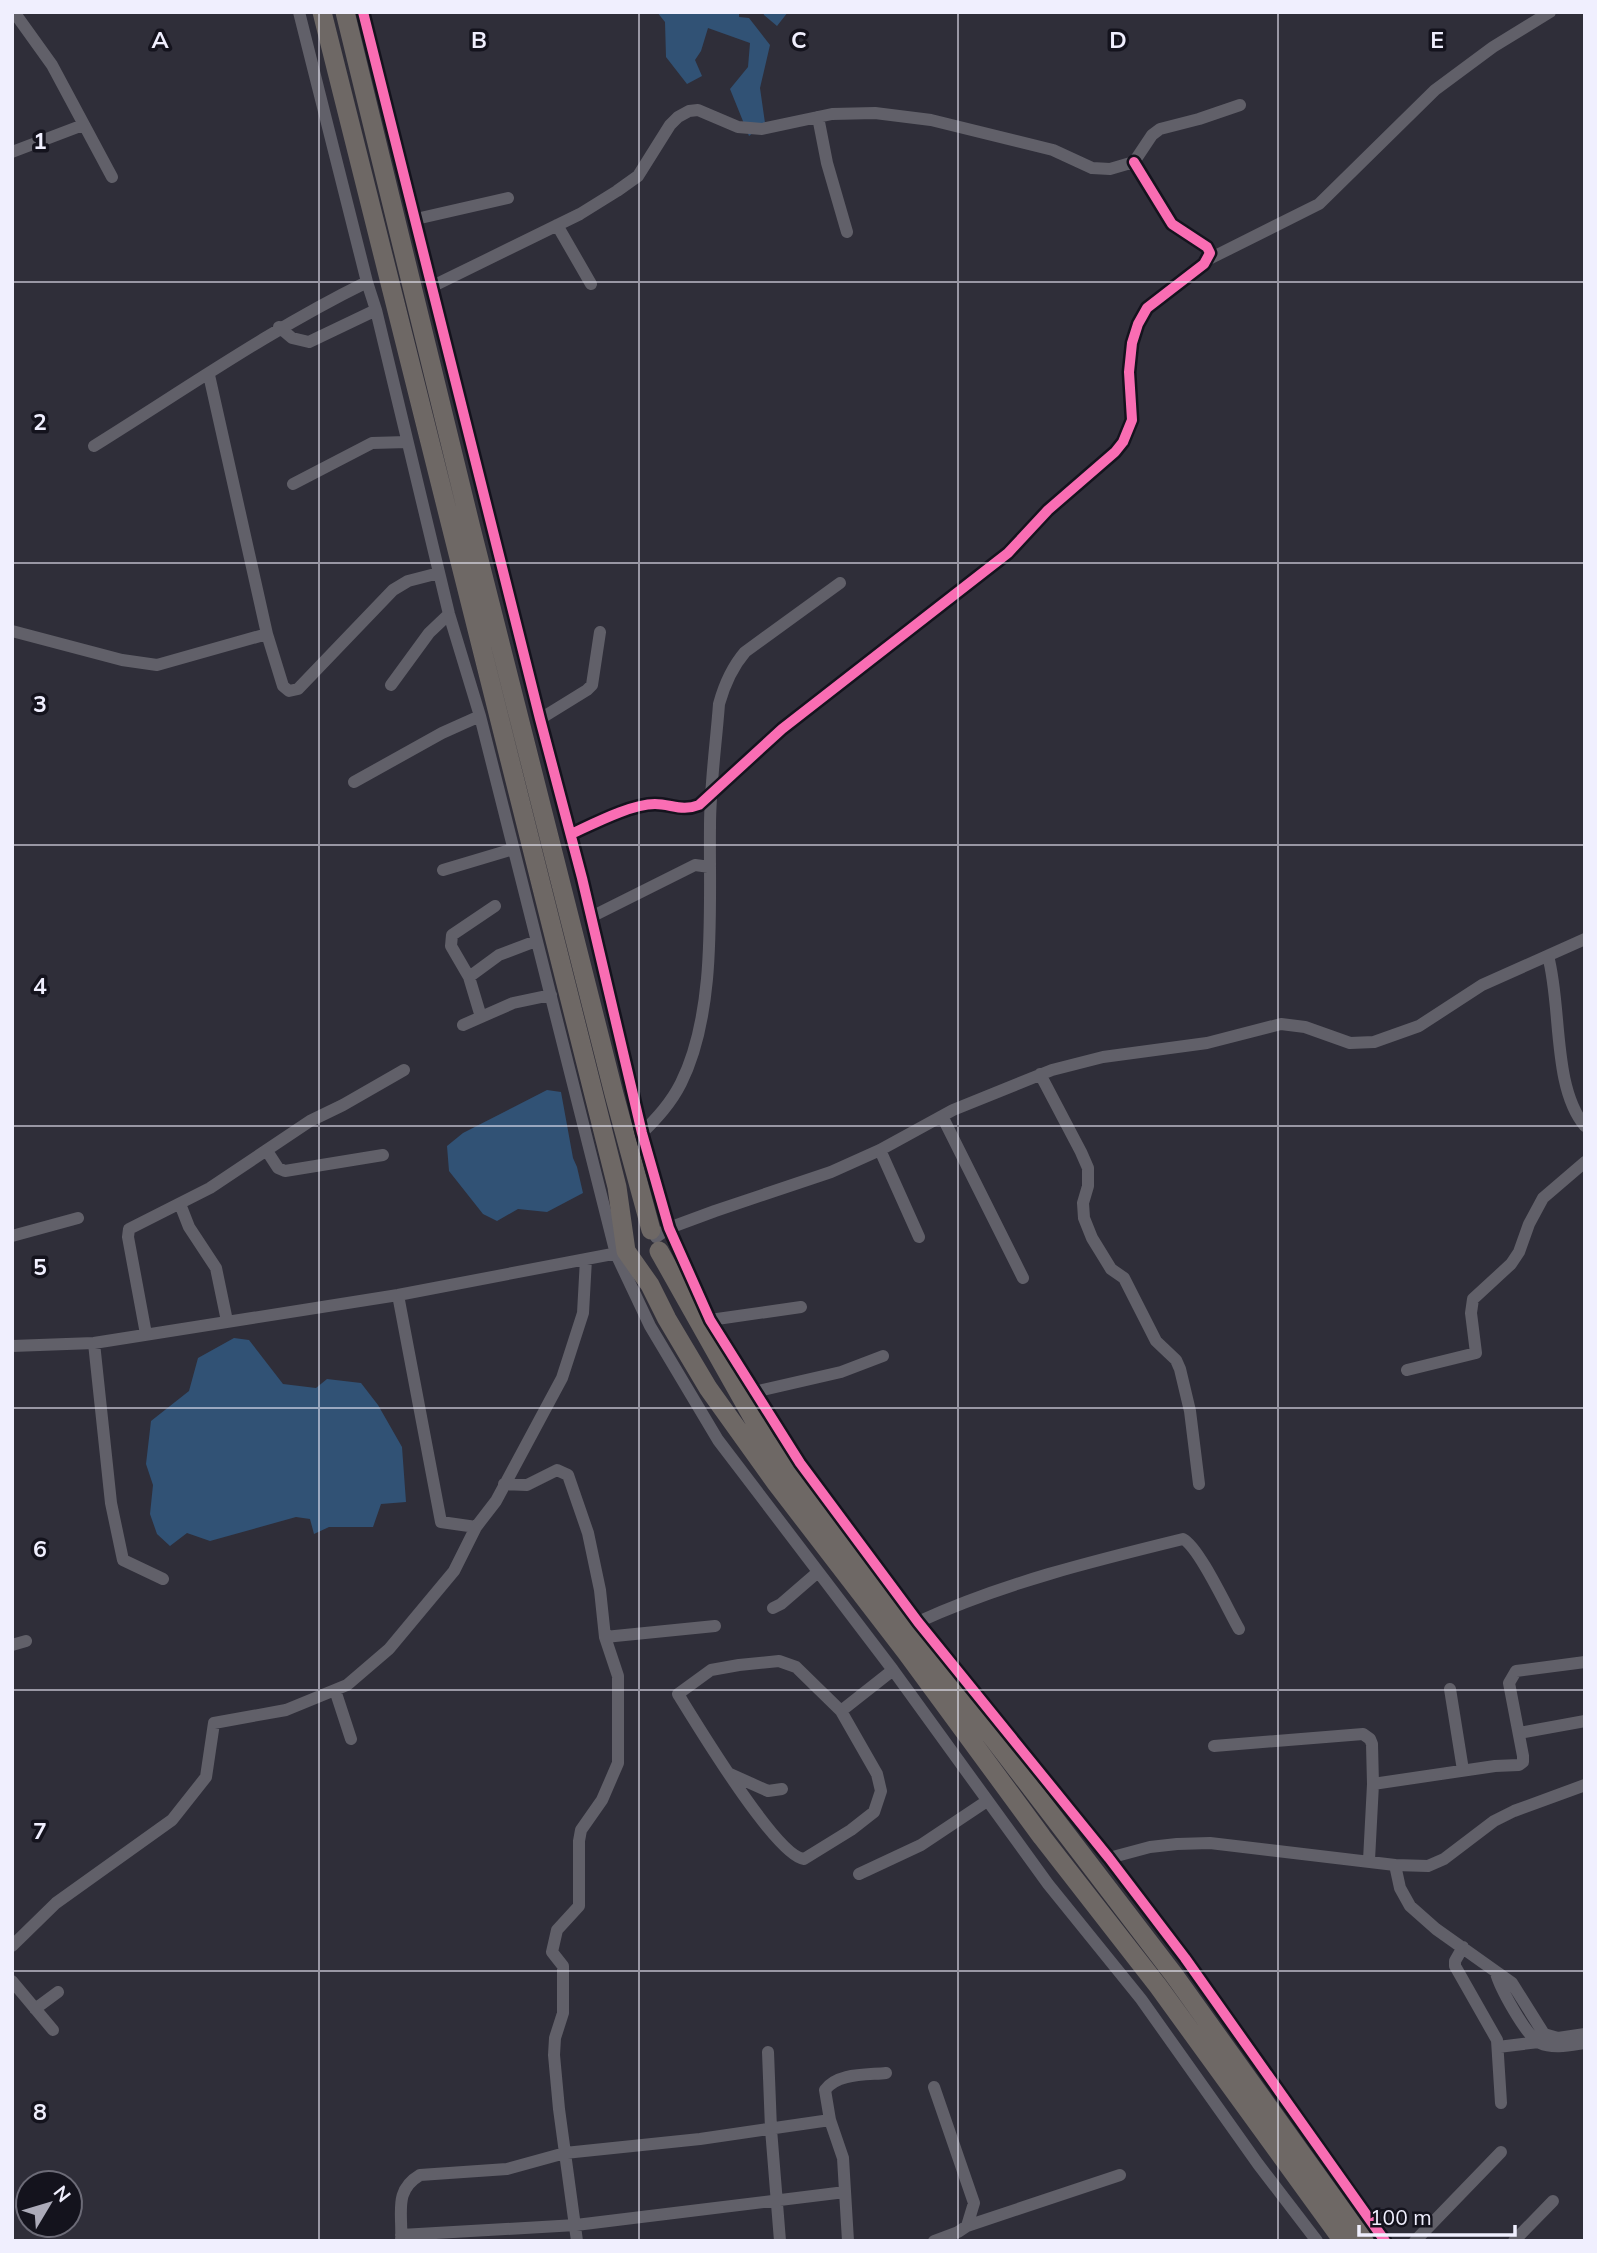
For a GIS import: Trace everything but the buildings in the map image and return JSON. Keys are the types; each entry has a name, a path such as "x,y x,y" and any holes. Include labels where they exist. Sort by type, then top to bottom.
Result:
{"highway":[{"path":"322,12 617,1187 626,1251 708,1388 769,1473 906,1651 1042,1837 1166,1980 1364,2241"},
{"path":"345,12 614,1094 659,1237 766,1441 1144,1953"},
{"path":"626,1251 638,1229 659,1237"},
{"path":"626,1251 651,1260 659,1237"},
{"path":"1166,1980 1343,2241"}],"street":[{"path":"14,12 52,65 112,177"},
{"path":"299,12 376,310 449,614 480,716 536,941 650,1326 719,1440 894,1670 1048,1884 1141,1999 1250,2153 1317,2241"},
{"path":"363,12 571,834 642,1133 659,1237 800,1463 918,1622 1109,1858 1185,1958 1385,2241"},
{"path":"571,834 605,818 653,804 682,810 692,808 710,796 759,748 1008,553 1048,510 1123,442 1132,420 1129,372 1132,343 1147,308 1209,259 1318,204 1435,90 1493,47 1550,12"},
{"path":"433,286 608,197 638,176 670,125 689,111 698,110 738,127 762,130 832,114 876,113 931,120 1060,152 1092,168 1110,169 1135,162 1152,135 1160,129 1199,120 1240,105"},
{"path":"818,117 827,163 847,232"},
{"path":"12,152 83,125"},
{"path":"1135,162 1172,224 1207,247 1209,259"},
{"path":"416,219 509,198"},
{"path":"557,225 591,284"},
{"path":"94,446 209,375 279,327 367,282"},
{"path":"279,327 292,338 309,342 376,310"},
{"path":"209,375 267,634 283,685 289,691 298,689 393,590 408,581 439,573"},
{"path":"293,484 372,443 407,442"},
{"path":"642,1133 665,1110 681,1084 693,1054 700,1020 708,961 710,796 719,704 740,658 756,643 840,583"},
{"path":"391,685 429,633 449,614"},
{"path":"12,631 122,660 157,665 267,634"},
{"path":"540,719 592,685 600,632"},
{"path":"354,782 442,733 480,716"},
{"path":"443,870 513,849"},
{"path":"591,918 695,865 710,867"},
{"path":"481,1017 469,977 451,946 452,934 495,906"},
{"path":"659,1237 831,1172 880,1150 942,1116 1040,1074 1103,1057 1207,1043 1281,1024 1305,1027 1350,1043 1374,1042 1419,1026 1482,985 1585,939"},
{"path":"469,977 499,955 536,941"},
{"path":"1548,956 1555,980 1562,1064 1576,1116 1585,1126"},
{"path":"463,1026 513,1003 551,995"},
{"path":"146,1334 128,1237 130,1229 210,1188 310,1121 404,1070"},
{"path":"1040,1074 1088,1168 1089,1178 1083,1203 1084,1218 1092,1238 1111,1269 1124,1278 1156,1341 1176,1360 1180,1369 1190,1411 1199,1484"},
{"path":"942,1116 1023,1278"},
{"path":"880,1150 919,1237"},
{"path":"267,1151 278,1168 285,1171 383,1155"},
{"path":"1406,1370 1476,1353 1471,1313 1473,1299 1511,1264 1543,1198 1585,1162"},
{"path":"180,1204 189,1227 216,1268 227,1321"},
{"path":"12,1236 78,1218"},
{"path":"12,1346 94,1343 398,1295 626,1251"},
{"path":"12,1946 56,1903 172,1821 206,1777 214,1723 286,1710 347,1685 389,1649 454,1571 476,1527 496,1502 562,1378 583,1313 586,1259"},
{"path":"398,1295 441,1522 476,1527"},
{"path":"710,1320 801,1307"},
{"path":"94,1343 111,1503 123,1560 163,1579"},
{"path":"754,1392 841,1372 883,1356"},
{"path":"504,1484 527,1485 557,1470 568,1475 588,1533 600,1590 605,1637 618,1676 618,1763 602,1800 581,1830 579,1906 557,1930 552,1952 563,1965 563,2013 555,2038 554,2055 577,2241"},
{"path":"918,1622 1042,1574 1183,1539 1191,1544 1200,1558 1239,1629"},
{"path":"773,1608 818,1572"},
{"path":"605,1637 715,1626"},
{"path":"12,1645 26,1641"},
{"path":"779,1661 796,1667 841,1711 877,1774 881,1791 873,1812 851,1830 804,1859 789,1852 727,1773 678,1694 710,1670 779,1661"},
{"path":"1373,1784 1463,1770 1519,1765 1523,1762 1523,1756 1509,1683 1512,1674 1516,1671 1585,1662"},
{"path":"841,1711 894,1670"},
{"path":"1450,1689 1463,1770"},
{"path":"335,1690 351,1739"},
{"path":"1519,1733 1585,1721"},
{"path":"1214,1746 1363,1734 1370,1739 1373,1784 1369,1860"},
{"path":"727,1773 768,1791 782,1789"},
{"path":"1109,1858 1150,1847 1210,1843 1395,1865 1428,1866 1444,1858 1494,1821 1585,1785"},
{"path":"859,1874 921,1845 987,1801"},
{"path":"1395,1865 1400,1888 1410,1906 1436,1930 1512,1983 1542,2038 1555,2046 1585,2044"},
{"path":"1463,1947 1455,1961 1457,1971 1494,2033 1498,2047 1501,2103"},
{"path":"12,1982 53,2030"},
{"path":"35,2009 58,1992"},
{"path":"1498,2047 1542,2038 1585,2034"},
{"path":"768,2052 780,2241"},
{"path":"848,2241 843,2158 830,2120 825,2090 831,2082 886,2073"},
{"path":"934,2087 974,2203 967,2225"},
{"path":"830,2120 700,2139 565,2153 507,2169 420,2175 411,2180 402,2191 401,2238 576,2225 845,2192"},
{"path":"1415,2241 1501,2152"},
{"path":"934,2241 958,2232 967,2225 1120,2175"},
{"path":"1514,2241 1553,2201"}],"water":[{"path":"657,12 739,12 739,17 749,18 770,45 760,88 765,123 749,136 730,89 748,67 750,43 708,28 701,51 695,60 702,76 687,84 666,57 665,22"},
{"path":"763,12 788,12 777,26"},
{"path":"547,1090 561,1092 573,1158 583,1193 547,1212 518,1209 497,1221 483,1214 449,1171 447,1146 463,1133"},
{"path":"234,1338 249,1340 283,1384 316,1388 327,1379 361,1383 378,1405 402,1447 406,1502 381,1504 373,1527 329,1527 314,1534 310,1519 296,1517 210,1541 187,1533 170,1546 157,1534 150,1514 153,1485 146,1464 151,1421 189,1391 198,1358"}],"cycle path":[{"path":"363,12 582,878 642,1133 669,1228 710,1320 800,1463 918,1622 1109,1858 1185,1958 1385,2241"},
{"path":"571,834 635,807 661,804 687,808 699,805 782,729 1008,553 1048,510 1115,452 1123,442 1132,420 1129,372 1132,343 1138,324 1147,308 1204,264 1210,253 1207,247 1172,224 1134,162"}]}
